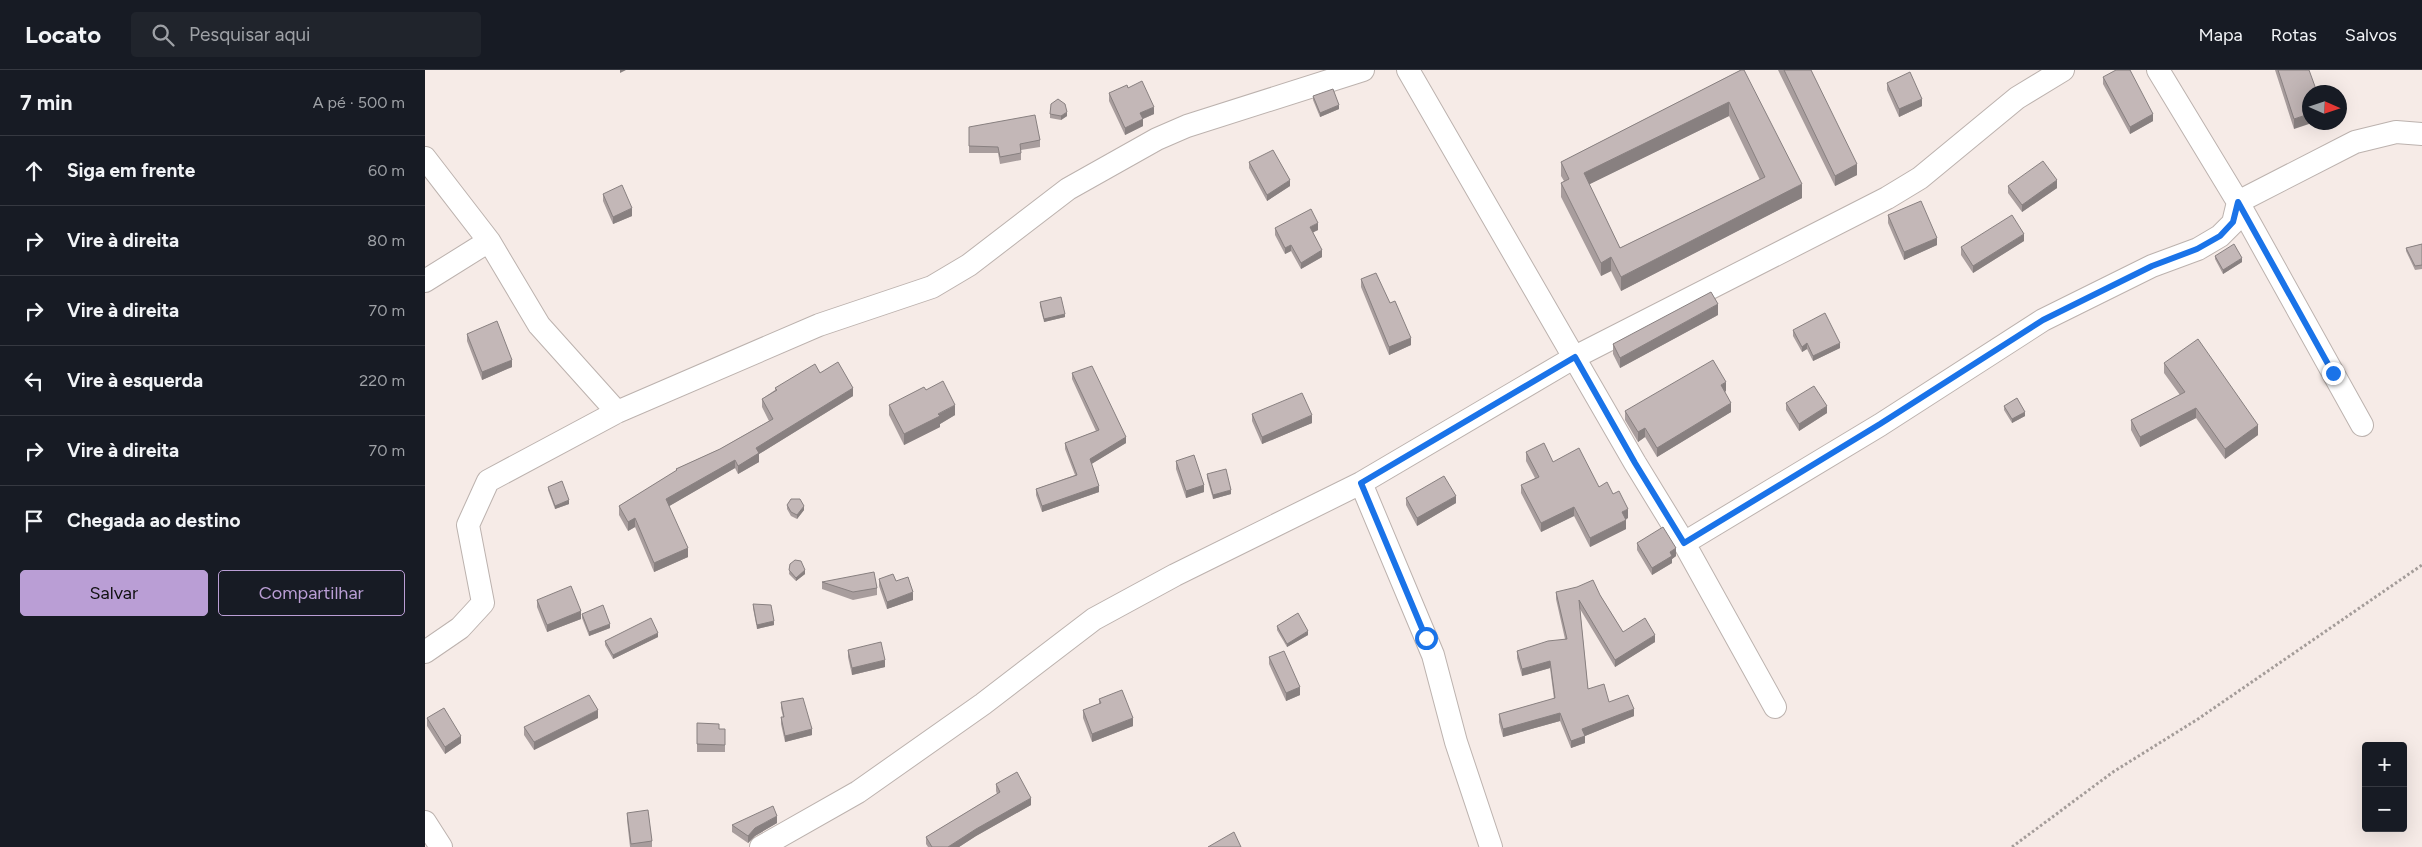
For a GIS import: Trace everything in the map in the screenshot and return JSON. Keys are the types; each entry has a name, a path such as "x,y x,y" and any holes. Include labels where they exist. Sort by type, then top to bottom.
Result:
{"street":[{"path":"425,652 460,628 483,602 468,525 488,480 617,412 819,325 932,287 969,265 1068,189 1157,139 1187,126 1363,70"},
{"path":"1408,70 1635,463 1684,543 1775,708"},
{"path":"761,847 866,786 983,704 1094,619 1175,575 1361,483 1575,357 1887,198 1920,178 2017,98 2063,70"},
{"path":"2157,70 2238,202 2362,425"},
{"path":"1684,543 1880,424 2043,320 2152,266 2197,249 2220,236 2233,222 2238,202 2355,142 2396,132 2422,134"},
{"path":"425,158 489,241 539,325 617,412"},
{"path":"425,281 489,241"},
{"path":"1361,483 1433,655 1455,742 1491,847"},
{"path":"425,822 441,847"}],"path":[{"path":"2012,847 2113,772 2198,719 2422,565"}],"building":[{"path":"1744,70 1802,184 1621,277 1611,257 1601,263 1561,183 1569,179 1561,162","holes":["1729,102 1765,177 1620,248 1584,173"]},
{"path":"1784,70 1811,70 1857,164 1835,176"},
{"path":"2116,70 2130,70 2153,114 2130,127 2103,77"},
{"path":"2278,70 2309,70 2314,85 2302,85 2302,116 2294,119"},
{"path":"1910,72 1922,99 1899,109 1887,83"},
{"path":"1142,81 1154,107 1140,113 1143,119 1125,128 1109,93 1127,85 1128,88"},
{"path":"1333,89 1339,105 1320,113 1313,96"},
{"path":"1058,99 1065,104 1067,112 1061,116 1050,114 1051,104"},
{"path":"1035,115 1040,140 1020,144 1021,153 1000,157 998,147 969,146 969,127"},
{"path":"1273,150 1290,180 1267,195 1249,162"},
{"path":"2043,161 2057,180 2022,205 2008,186"},
{"path":"622,185 632,208 613,217 603,194"},
{"path":"1921,201 1937,238 1904,252 1888,215"},
{"path":"1311,209 1318,223 1310,227 1322,250 1301,263 1291,245 1285,248 1275,228"},
{"path":"2012,215 2024,234 1973,266 1961,247"},
{"path":"2234,244 2242,258 2223,270 2215,256"},
{"path":"2422,244 2422,265 2415,266 2406,248"},
{"path":"1376,273 1390,303 1395,301 1411,338 1389,347 1361,279"},
{"path":"1711,292 1718,304 1620,358 1613,344"},
{"path":"1061,297 1065,314 1044,319 1040,302"},
{"path":"1825,313 1840,343 1813,356 1807,343 1802,347 1793,330"},
{"path":"497,321 512,360 482,372 467,334"},
{"path":"2198,339 2258,425 2225,449 2196,408 2140,437 2131,420 2185,392 2164,363"},
{"path":"1713,360 1726,382 1721,385 1731,403 1657,448 1645,428 1638,432 1625,411"},
{"path":"838,362 853,388 756,448 759,453 738,466 735,460 666,499 688,548 654,563 635,518 628,522 619,506 676,469 720,449 773,419 762,399 777,390 775,388 815,364 820,373"},
{"path":"1092,366 1126,437 1090,459 1099,486 1042,506 1036,489 1077,475 1065,443 1099,430 1072,373"},
{"path":"943,381 955,405 938,414 940,416 904,434 889,405 924,387 926,390"},
{"path":"1814,386 1827,406 1799,424 1786,403"},
{"path":"1302,393 1312,415 1262,437 1252,414"},
{"path":"2017,398 2025,412 2012,419 2004,406"},
{"path":"1544,443 1553,462 1579,448 1599,487 1607,482 1613,494 1619,491 1628,509 1622,512 1626,520 1590,538 1574,507 1541,523 1521,485 1539,477 1526,452"},
{"path":"1194,455 1204,485 1186,491 1176,461"},
{"path":"1226,469 1231,490 1213,495 1207,474"},
{"path":"1444,476 1456,496 1417,518 1406,498"},
{"path":"562,481 569,500 555,506 548,487"},
{"path":"791,499 800,499 804,506 797,515 791,512 787,505"},
{"path":"1663,527 1676,548 1670,552 1672,556 1652,568 1637,543"},
{"path":"795,560 801,561 805,570 796,578 789,570 790,564"},
{"path":"874,572 877,588 853,592 822,582"},
{"path":"893,574 896,581 908,577 913,592 887,602 879,579"},
{"path":"1593,580 1623,632 1645,618 1655,635 1615,660 1579,600 1588,689 1604,684 1609,702 1628,695 1634,709 1582,729 1585,736 1571,741 1560,713 1503,729 1499,714 1555,698 1550,661 1522,669 1517,651 1548,641 1567,639 1556,592 1577,587"},
{"path":"571,586 581,611 547,625 537,600"},
{"path":"753,604 771,605 774,621 757,625"},
{"path":"603,605 610,624 589,632 582,614"},
{"path":"1298,613 1308,631 1287,644 1277,626"},
{"path":"651,618 658,633 613,655 605,641"},
{"path":"881,642 885,660 852,668 848,650"},
{"path":"1284,651 1300,687 1286,693 1269,657"},
{"path":"1122,690 1133,718 1092,734 1083,710 1101,703 1099,699"},
{"path":"589,695 598,710 534,742 524,727"},
{"path":"803,698 812,729 785,736 781,717 784,717 781,702"},
{"path":"444,708 461,736 445,747 427,718"},
{"path":"697,723 719,724 719,729 725,729 725,745 697,744"},
{"path":"1017,772 1031,798 948,847 932,847 926,837 1000,792 996,784"},
{"path":"773,806 777,816 755,828 748,836 732,825"},
{"path":"648,810 652,841 631,844 627,813"},
{"path":"1234,832 1241,847 1208,847"}],"route":[{"path":"1426,638 1361,483 1575,357 1635,463 1684,543 1880,424 2043,320 2152,266 2197,249 2220,236 2233,222 2238,202 2333,373"}]}
